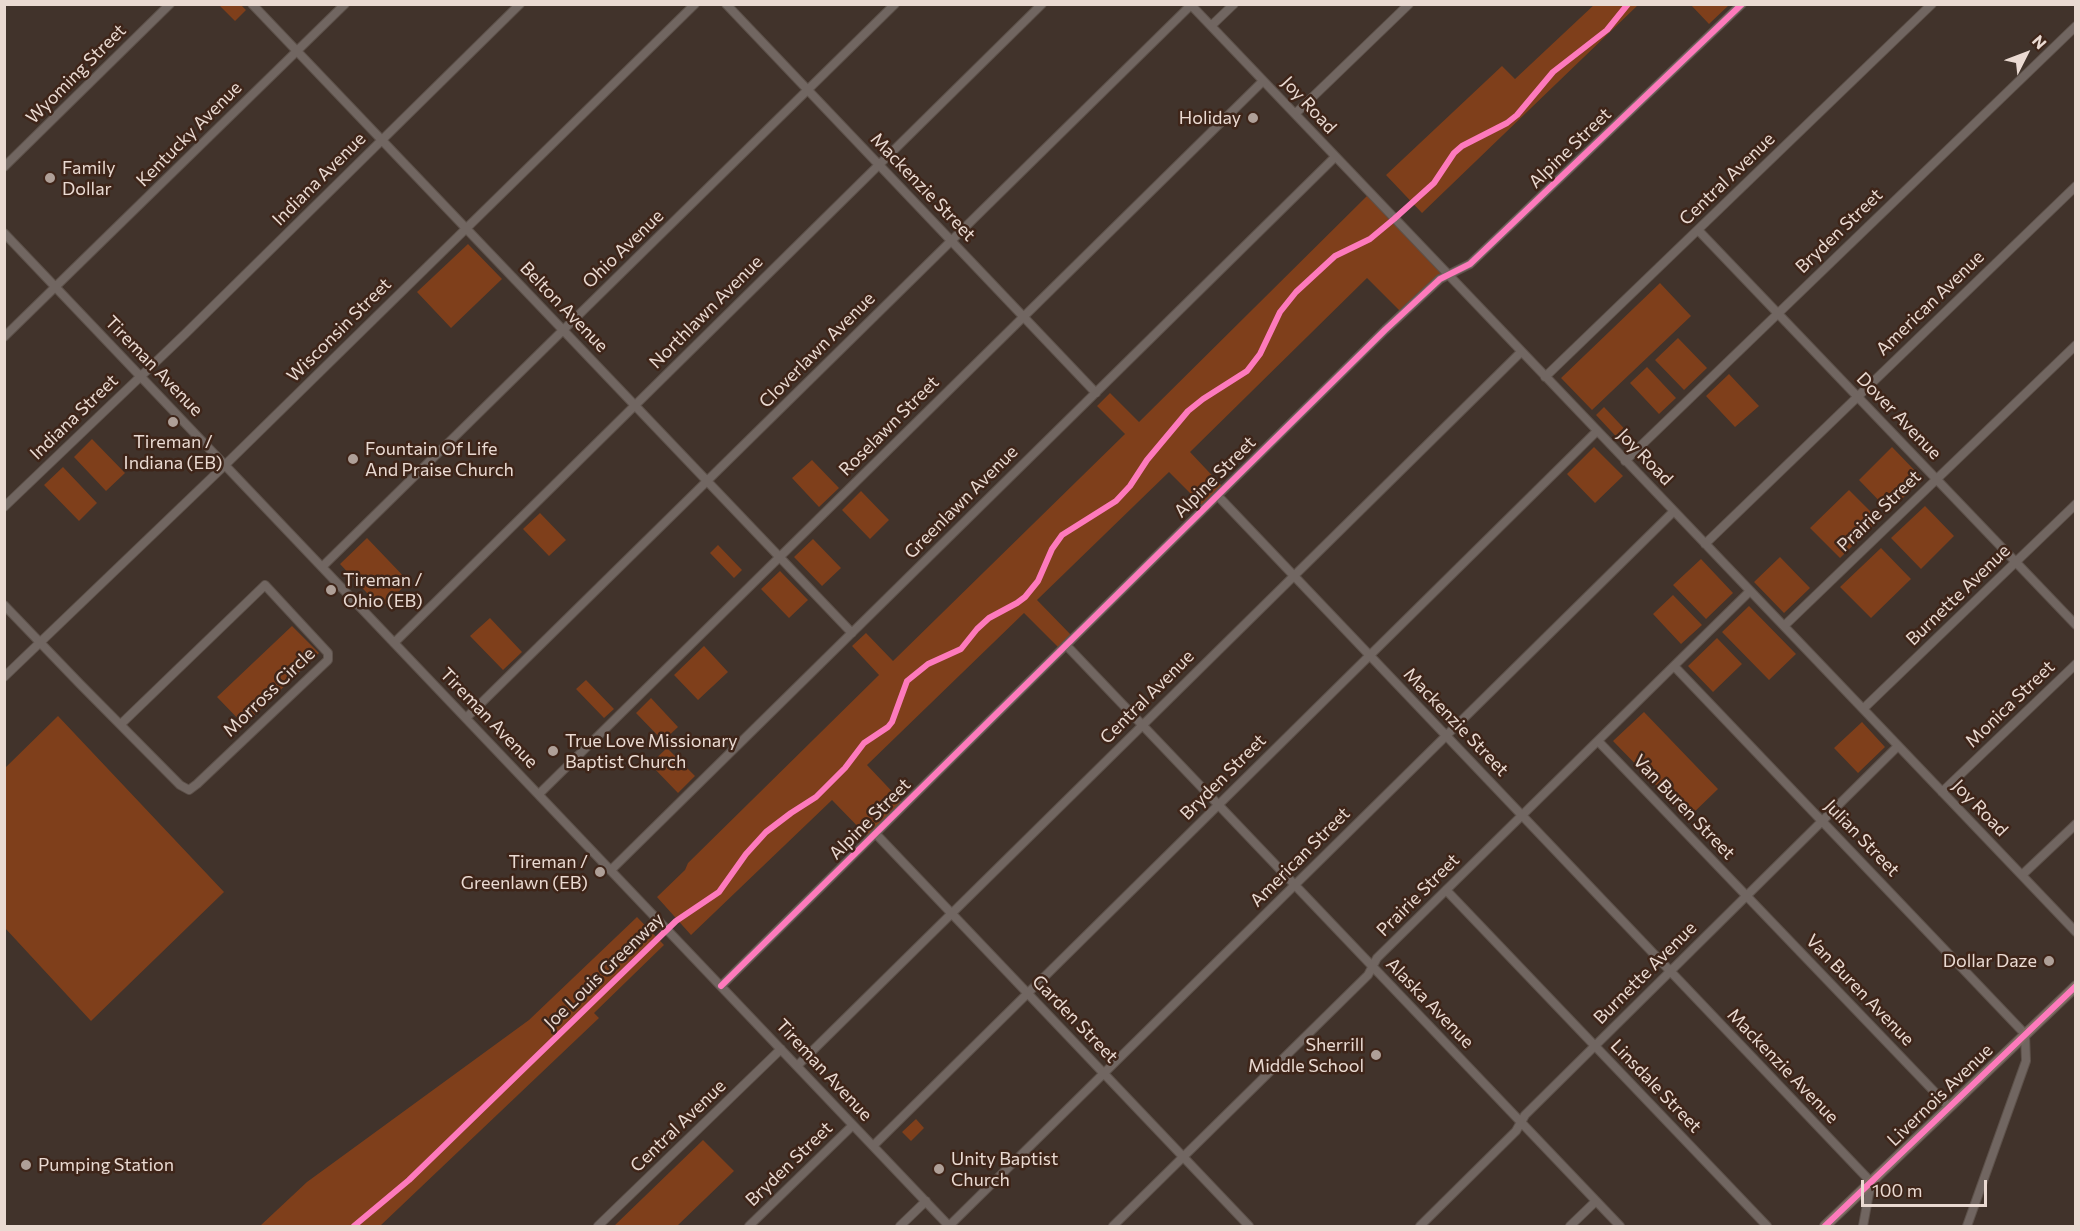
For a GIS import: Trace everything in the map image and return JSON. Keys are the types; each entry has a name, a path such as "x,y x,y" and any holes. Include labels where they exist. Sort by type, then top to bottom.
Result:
{"main road":[{"name":"Livernois Avenue","path":"1825,1227 2076,986"}],"street":[{"name":"Wyoming Street","path":"4,167 170,4"},
{"name":"Belton Avenue","path":"252,4 852,633"},
{"name":"Kentucky Avenue","path":"4,337 345,4"},
{"name":"Indiana Avenue","path":"141,376 520,4"},
{"name":"Wisconsin Street","path":"4,677 225,465 695,4"},
{"name":"Mackenzie Street","path":"726,4 1096,393"},
{"name":"Ohio Avenue","path":"322,567 895,4"},
{"name":"Northlawn Avenue","path":"394,642 1042,4"},
{"path":"1211,26 1234,4"},
{"path":"1295,114 1409,4"},
{"name":"Alpine Street","path":"721,986 1384,330 1440,279 1470,264 1742,4"},
{"name":"Central Avenue","path":"1545,377 1932,4"},
{"name":"Joy Road","path":"1191,5 2076,932"},
{"name":"Cloverlawn Avenue","path":"466,718 508,680 1191,5"},
{"name":"Bryden Street","path":"1625,461 2076,26"},
{"name":"Roselawn Street","path":"539,794 1263,81"},
{"name":"Greenlawn Avenue","path":"611,870 1335,157"},
{"name":"American Avenue","path":"1705,543 2076,186"},
{"name":"Dover Avenue","path":"1698,230 2076,625"},
{"name":"Tireman Avenue","path":"4,233 949,1226"},
{"name":"Prairie Street","path":"1784,626 2076,345"},
{"name":"Central Avenue","path":"797,1066 1521,352"},
{"name":"Indiana Street","path":"4,507 141,376"},
{"name":"Bryden Street","path":"873,1146 1597,431"},
{"name":"Mackenzie Street","path":"1218,496 1670,971"},
{"name":"Burnette Avenue","path":"1863,709 2076,504"},
{"name":"American Street","path":"949,1226 1674,511"},
{"name":"Morross Circle","path":"4,604 80,684 180,784 189,790 328,660 328,653 265,585 121,724"},
{"name":"Prairie Street","path":"1113,1227 1368,975 1377,958 1750,591"},
{"name":"Alaska Avenue","path":"1066,645 1620,1227"},
{"name":"Monica Street","path":"1942,792 2076,664"},
{"name":"Julian Street","path":"1674,666 2025,1034"},
{"name":"Van Buren Street","path":"1598,741 1747,896"},
{"name":"Burnette Avenue","path":"1420,1227 1516,1131 1525,1115 1898,746"},
{"path":"2022,875 2076,824"},
{"name":"Garden Street","path":"876,834 1250,1227"},
{"name":"Linsdale Street","path":"1446,890 1767,1227"},
{"name":"Van Buren Avenue","path":"1747,896 1949,1107"},
{"name":"Mackenzie Avenue","path":"1670,971 1871,1182"},
{"path":"1967,1227 2026,1061 2025,1034"},
{"name":"Central Avenue","path":"598,1227 781,1049"},
{"name":"Bryden Street","path":"749,1227 853,1125"},
{"path":"1863,1227 1871,1182"},
{"path":"900,1227 926,1201"},
{"path":"1570,1227 1596,1201"}],"shaded area":[{"path":"1595,4 1638,5 1422,213 1386,175 1502,66 1515,79"},
{"path":"219,5 241,5 246,10 235,21"},
{"path":"1691,5 1729,5 1709,24"},
{"path":"1370,193 1445,272 1403,314 1367,278 1190,452 1222,486 1202,505 1169,472 1037,600 1071,635 1058,647 1024,613 867,765 902,802 867,836 832,800 691,935 657,897 685,870 688,863 879,675 852,646 866,633 893,661 1125,434 1097,406 1110,393 1139,422"},
{"path":"468,244 502,279 451,328 417,292"},
{"path":"1660,283 1691,316 1592,410 1561,378"},
{"path":"1678,338 1707,368 1684,390 1655,360"},
{"path":"1647,367 1676,398 1659,414 1630,383"},
{"path":"1729,374 1759,406 1735,427 1706,396"},
{"path":"1604,407 1634,439 1626,447 1596,415"},
{"path":"92,439 125,473 106,491 74,457"},
{"path":"1594,447 1623,476 1595,503 1567,474"},
{"path":"1892,447 1923,479 1889,511 1859,480"},
{"path":"812,460 839,488 819,507 792,478"},
{"path":"63,467 97,503 79,521 44,485"},
{"path":"1849,490 1879,520 1840,558 1810,528"},
{"path":"861,491 889,520 870,539 842,510"},
{"path":"1925,506 1954,536 1921,569 1891,538"},
{"path":"540,513 566,540 549,556 523,529"},
{"path":"367,538 409,582 381,608 340,564"},
{"path":"813,539 841,568 822,586 794,557"},
{"path":"718,545 742,570 734,578 710,553"},
{"path":"1881,548 1911,579 1871,618 1840,587"},
{"path":"1780,557 1810,588 1784,613 1754,582"},
{"path":"1701,559 1733,593 1706,619 1673,585"},
{"path":"780,571 808,600 789,618 761,589"},
{"path":"1673,595 1702,625 1681,644 1653,614"},
{"path":"1749,606 1796,654 1769,680 1722,632"},
{"path":"490,618 522,652 503,670 470,636"},
{"path":"292,626 319,653 244,725 217,697"},
{"path":"1717,638 1742,664 1713,692 1688,666"},
{"path":"704,646 728,672 698,700 674,675"},
{"path":"586,680 614,709 604,718 576,689"},
{"path":"651,698 678,727 663,741 636,713"},
{"path":"1644,712 1718,789 1688,818 1613,741"},
{"path":"58,716 224,892 91,1021 5,928 5,768"},
{"path":"1862,722 1885,747 1858,773 1834,748"},
{"path":"667,748 695,776 678,793 650,764"},
{"path":"637,917 664,945 594,1013 599,1018 380,1226 260,1226 307,1182 529,1020"},
{"path":"916,1119 924,1128 911,1141 902,1132"},
{"path":"703,1140 734,1171 677,1226 614,1226"}],"cycle path":[{"name":"Joe Louis Greenway","path":"354,1226 409,1180 676,921 719,892 746,854 766,832 816,797 845,768 864,743 888,727 907,681 928,664 961,649 989,618 1025,597 1038,581 1052,549 1062,535 1116,501 1188,411 1247,371 1260,354 1280,312 1296,292 1335,256 1370,239 1394,219 1434,183 1454,153 1462,146 1507,123 1517,115 1553,72 1607,30 1628,4"},
{"path":"721,986 1385,330 1440,279 1470,264 1742,4"},
{"path":"1825,1226 2076,986"}],"place":[{"name":"Holiday","path":"1253,118"},
{"name":"Family Dollar","path":"50,178"},
{"name":"Tireman / Indiana (EB)","path":"173,422"},
{"name":"Fountain Of Life And Praise Church","path":"353,459"},
{"name":"Tireman / Ohio (EB)","path":"331,590"},
{"name":"True Love Missionary Baptist Church","path":"553,751"},
{"name":"Tireman / Greenlawn (EB)","path":"600,872"},
{"name":"Dollar Daze","path":"2049,961"},
{"name":"Sherrill Middle School","path":"1376,1055"},
{"name":"Pumping Station","path":"26,1165"},
{"name":"Unity Baptist Church","path":"939,1169"}]}
